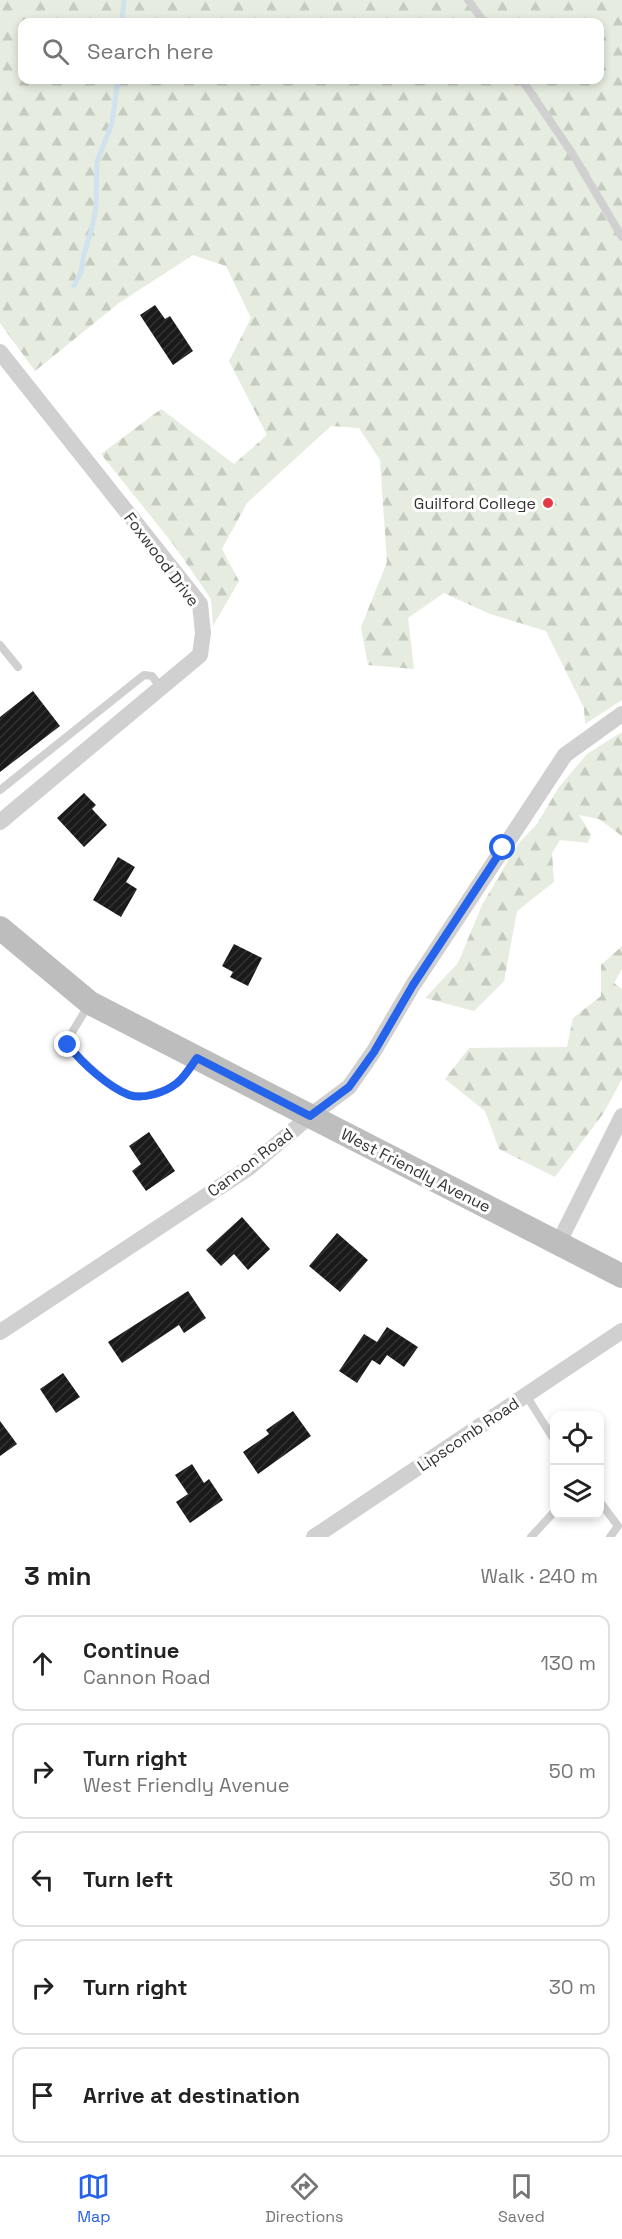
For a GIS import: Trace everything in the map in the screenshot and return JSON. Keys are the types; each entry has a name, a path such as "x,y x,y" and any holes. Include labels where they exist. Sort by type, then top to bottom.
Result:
{"main road":[{"name":"West Friendly Avenue","path":"0,928 90,1003 622,1276"}],"street":[{"name":"Foxwood Drive","path":"0,352 200,604 203,633 200,655 0,822"},
{"name":"Cannon Road","path":"0,1332 250,1167 310,1116 349,1087 362,1070 413,985 565,755 622,714"},
{"path":"558,1244 622,1116"},
{"name":"Lipscomb Road","path":"314,1537 622,1331"}],"lane":[{"path":"468,0 481,18"},
{"path":"525,84 572,153 622,237"},
{"path":"0,645 18,667"},
{"path":"0,790 144,675 152,676 161,688"},
{"path":"90,1003 70,1034 68,1045 79,1058 122,1091 131,1095 145,1096 162,1091 178,1083 197,1058"},
{"path":"526,1395 550,1432"},
{"path":"604,1507 618,1526 610,1537"},
{"path":"531,1537 550,1517"}],"green space":[{"name":"Guilford College","path":"0,0 622,0 622,700 585,724 584,708 546,631 490,614 444,593 408,618 414,669 368,665 361,627 387,562 380,460 359,428 331,426 247,503 222,549 239,581 213,626 211,599 173,544 101,454 161,409 234,464 267,435 229,361 251,318 226,266 193,255 119,303 35,371 0,323"},
{"path":"622,732 622,836 599,819 579,815 591,834 588,843 560,840 552,853 554,882 517,911 504,981 474,1011 425,998 458,963 482,905 518,844 537,824 559,787 587,754"},
{"path":"622,946 622,969 614,983 622,989 622,1079 603,1114 555,1177 499,1149 485,1111 445,1079 469,1048 567,1047 573,1018 601,996 601,965"}],"building":[{"path":"155,305 165,319 170,316 193,351 173,365 140,315"},
{"path":"33,691 60,726 0,772 0,717"},
{"path":"84,793 96,805 92,809 107,825 84,847 57,818"},
{"path":"118,857 135,867 126,882 137,889 121,917 93,900"},
{"path":"234,944 262,958 248,986 230,977 233,972 222,966"},
{"path":"149,1132 175,1171 146,1191 132,1171 141,1164 129,1146"},
{"path":"242,1217 270,1249 248,1270 234,1254 221,1266 206,1250"},
{"path":"337,1233 368,1260 340,1292 309,1266"},
{"path":"188,1291 206,1318 184,1333 179,1325 122,1363 108,1342"},
{"path":"387,1327 418,1347 404,1367 387,1355 380,1365 372,1360 357,1383 339,1371 364,1334 377,1342"},
{"path":"63,1373 80,1397 56,1413 40,1389"},
{"path":"293,1411 311,1436 258,1474 243,1452 269,1434 266,1430"},
{"path":"0,1421 17,1444 0,1456"},
{"path":"192,1464 204,1483 209,1479 223,1500 190,1523 176,1502 188,1494 175,1475"}],"waterway":[{"path":"122,18 124,0"},
{"path":"74,286 81,272 92,228 96,206 97,162 112,123 117,84"}],"place":[{"name":"Guilford College","path":"548,503"}],"route":[{"path":"68,1045 97,1073 131,1095 145,1096 178,1083 197,1058 310,1116 349,1087 374,1052 413,985 503,848"}]}
